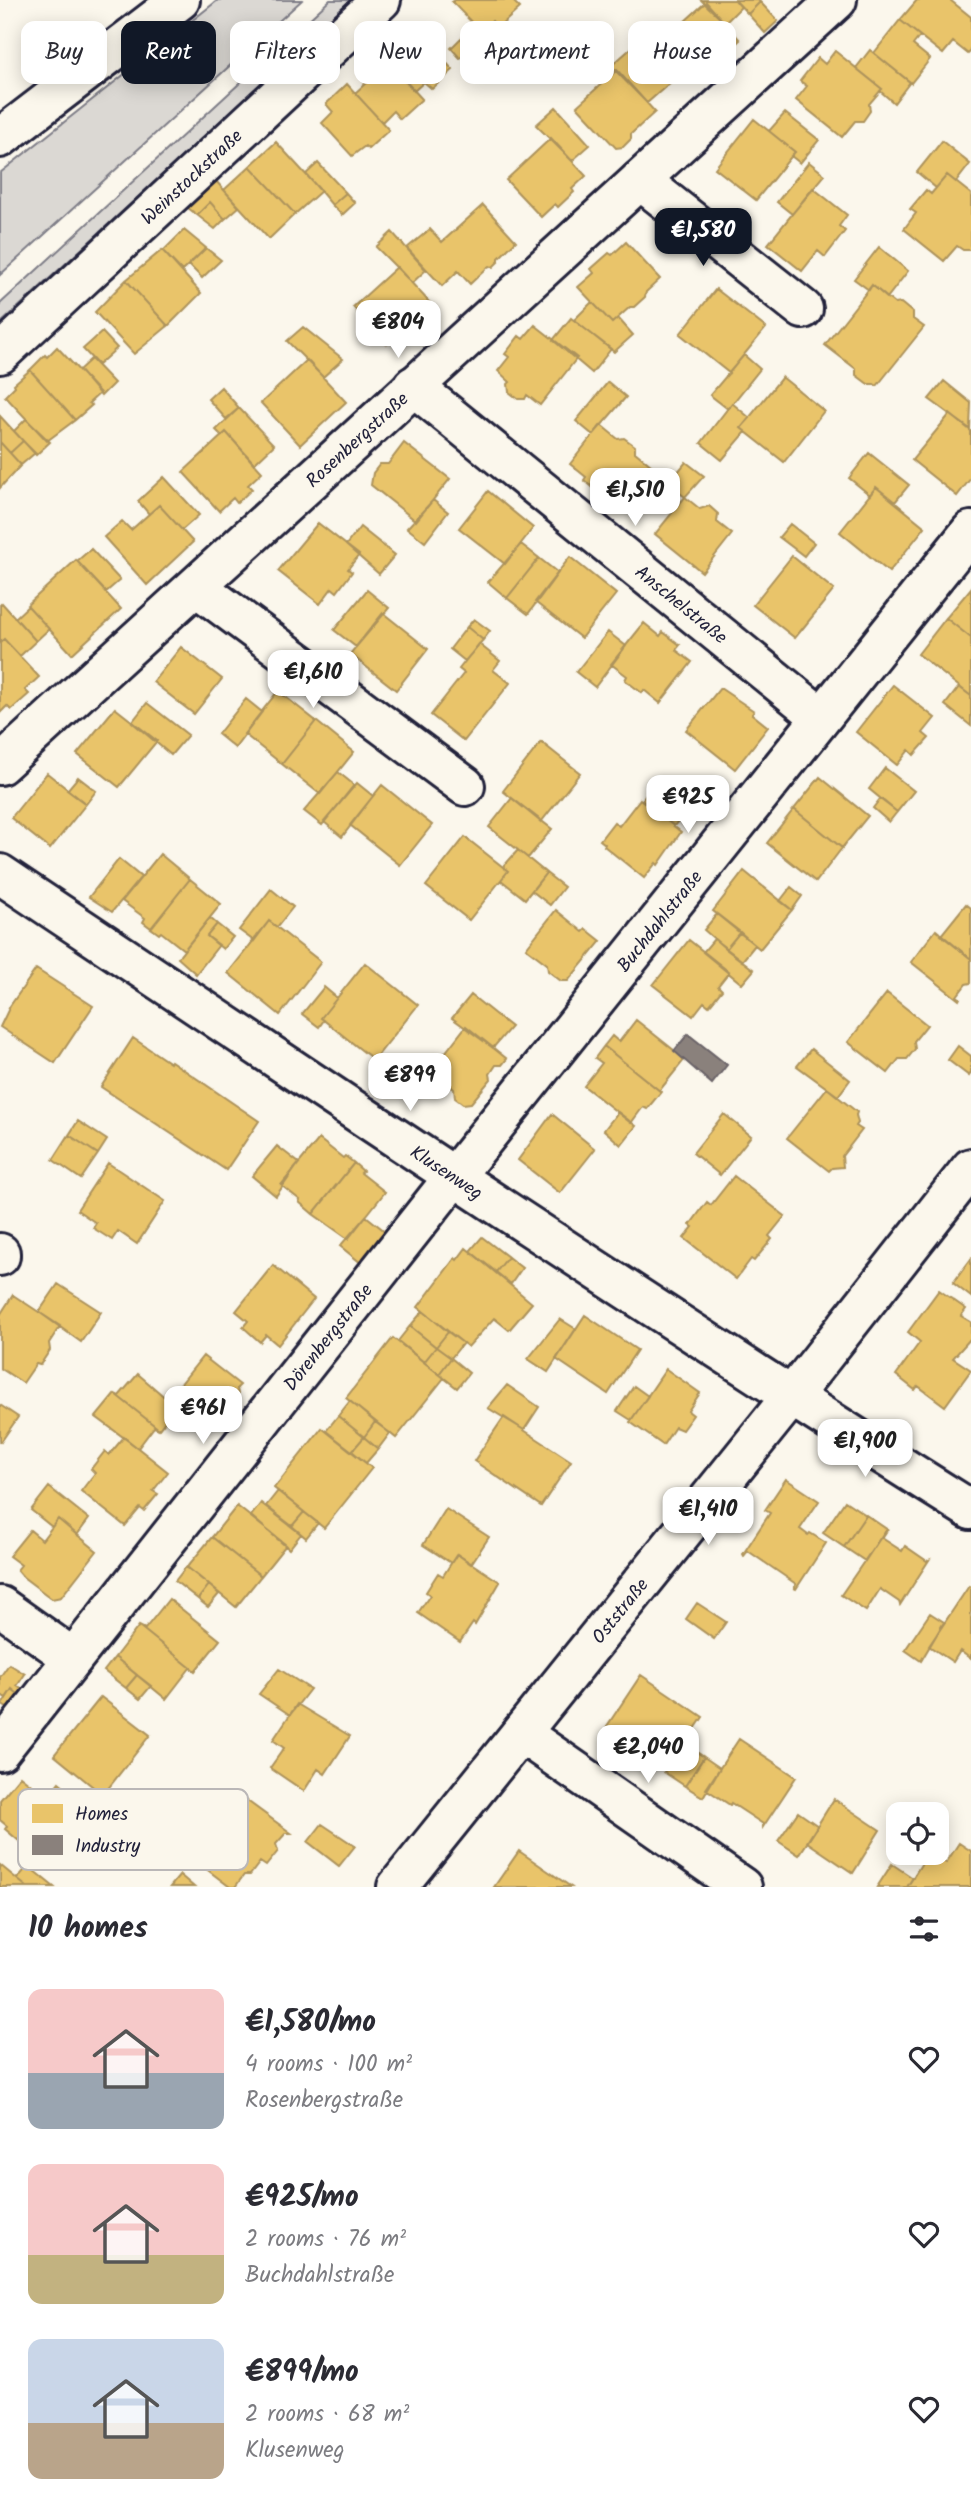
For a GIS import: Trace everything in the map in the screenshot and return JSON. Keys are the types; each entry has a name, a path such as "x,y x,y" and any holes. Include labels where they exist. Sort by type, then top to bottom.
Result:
{"street":[{"path":"0,138 180,0"},
{"name":"Weinstockstraße","path":"0,354 381,0"},
{"name":"Rosenbergstraße","path":"0,765 837,0"},
{"path":"640,180 803,309"},
{"name":"Anschelstraße","path":"413,386 821,717"},
{"name":"Buchdahlstraße","path":"453,1178 971,531"},
{"path":"197,587 465,786"},
{"name":"Klusenweg","path":"0,874 453,1178 971,1510"},
{"name":"Oststraße","path":"397,1887 791,1397 971,1168"},
{"name":"Dörenbergstraße","path":"0,1751 453,1178"},
{"path":"0,1606 73,1658"},
{"path":"521,1733 742,1887"}],"shaded area":[{"path":"218,0 302,0 279,21 230,21 230,66 216,78 216,21 192,21"},
{"path":"330,0 352,0 329,21 307,21"},
{"path":"121,77 121,84 210,84 0,275 0,173"},
{"path":"239,84 261,84 0,324 0,304"}],"building: Homes":[{"path":"512,0 520,8 506,21 470,21 452,2"},
{"path":"701,0 735,0 741,7 727,21 723,21"},
{"path":"735,0 758,0 760,2 748,14"},
{"path":"917,0 950,0 971,17 971,51 968,54 953,42 943,54 900,20"},
{"path":"706,2 723,21 685,21"},
{"path":"760,2 778,21 765,33 748,14"},
{"path":"900,20 920,36 913,45 930,59 911,83 874,53"},
{"path":"460,39 460,58 451,48"},
{"path":"870,50 910,82 894,103 880,91 882,89 856,68"},
{"path":"628,51 628,83 614,69 614,63"},
{"path":"835,51 882,89 869,104 870,111 863,121 855,121 842,137 796,100 807,86 800,81 818,58 825,64"},
{"path":"446,62 453,70 446,76"},
{"path":"617,70 655,112 631,134 631,139 623,147 616,148 577,106 601,84 614,84 614,73"},
{"path":"347,84 389,130 368,149 365,146 352,156 322,123 333,112 326,104"},
{"path":"365,84 408,84 422,99 400,119 393,111 382,122 355,93"},
{"path":"408,84 422,84 414,91"},
{"path":"629,84 669,84 647,103"},
{"path":"556,107 590,145 572,161 536,125"},
{"path":"785,113 819,140 800,163 791,156 795,152 769,131"},
{"path":"754,119 795,152 756,200 715,168"},
{"path":"551,138 586,176 558,207 555,204 541,217 506,180"},
{"path":"942,141 970,164 956,182 947,175 936,188 917,172"},
{"path":"276,142 321,191 295,214 250,166"},
{"path":"809,162 825,175 792,214 777,202"},
{"path":"318,163 346,193 332,205 306,174"},
{"path":"250,166 295,214 269,239 224,190"},
{"path":"947,175 971,194 971,250 963,250 957,246 944,261 904,229 916,213 910,209 926,190 931,194"},
{"path":"216,181 239,207 225,219 210,202 197,215 188,208"},
{"path":"813,188 847,215 839,226 845,231 825,257 818,251 802,271 768,244"},
{"path":"346,193 355,203 342,215 332,205"},
{"path":"210,202 225,219 215,229 197,215"},
{"path":"483,205 516,241 493,267 489,266 470,284 458,271 442,286 407,248 430,229 442,242"},
{"path":"184,230 206,248 182,271 163,251"},
{"path":"392,232 426,270 412,283 376,247"},
{"path":"626,242 660,279 646,292 645,297 612,323 578,287 594,273 591,269"},
{"path":"879,247 908,271 887,298 872,285 869,290 854,279"},
{"path":"206,248 221,260 202,278 189,265"},
{"path":"162,250 201,293 168,326 126,280"},
{"path":"397,267 431,304 387,344 353,307"},
{"path":"126,280 168,326 134,354 95,312"},
{"path":"872,285 895,304 901,303 913,313 913,319 924,327 877,386 868,384 856,375 856,369 825,345"},
{"path":"716,289 766,328 729,373 680,334"},
{"path":"592,302 612,323 618,318 633,335 614,352 574,320"},
{"path":"571,318 611,349 592,373 553,340"},
{"path":"535,325 577,358 540,405 527,395 525,399 518,399 509,392 510,382 498,371 509,357 505,354 519,336 523,339"},
{"path":"303,327 343,359 323,377 287,341"},
{"path":"102,332 117,348 98,365 83,349"},
{"path":"57,347 100,393 89,403 92,405 75,420 30,370"},
{"path":"744,355 760,369 728,409 710,395"},
{"path":"91,359 114,383 101,396 79,370"},
{"path":"307,360 346,402 300,445 261,403"},
{"path":"30,370 75,420 47,441 5,396"},
{"path":"782,377 824,411 784,462 741,428"},
{"path":"944,381 971,403 970,429 929,399"},
{"path":"608,382 626,397 593,435 576,421"},
{"path":"221,387 239,408 226,419 208,399"},
{"path":"732,403 750,418 741,428 746,432 722,460 701,443"},
{"path":"239,408 274,445 254,464 226,432 222,436 216,430"},
{"path":"950,414 971,431 971,478 957,496 912,460"},
{"path":"0,416 23,441 10,453 0,442"},
{"path":"26,419 50,442 36,455 14,431"},
{"path":"601,425 618,439 624,438 635,446 635,452 652,466 621,505 605,492 603,496 570,464"},
{"path":"226,432 262,472 248,485 252,489 237,503 233,498 219,511 183,472"},
{"path":"23,441 35,453 21,465 10,453"},
{"path":"0,442 21,465 0,488"},
{"path":"404,443 450,479 416,521 371,485 373,473 380,464 388,464"},
{"path":"869,453 909,485 895,502 876,487 870,495 849,478"},
{"path":"686,462 704,476 685,497 668,484"},
{"path":"164,477 199,515 182,530 159,505 149,514 138,501"},
{"path":"876,487 925,527 889,572 840,532"},
{"path":"488,491 533,528 505,564 459,528"},
{"path":"685,497 700,509 709,506 718,514 717,522 732,534 702,572 655,534"},
{"path":"433,500 448,512 425,542 407,528"},
{"path":"159,505 193,542 147,585 104,537 122,521 131,530"},
{"path":"318,523 359,555 348,569 352,572 337,592 332,588 320,604 278,571"},
{"path":"790,524 814,543 804,556 779,537"},
{"path":"360,527 395,555 379,574 346,545"},
{"path":"521,544 539,558 507,598 488,582"},
{"path":"91,549 120,580 106,592 77,561"},
{"path":"792,556 834,590 795,638 753,605"},
{"path":"570,557 616,594 581,638 535,602"},
{"path":"539,558 558,573 528,614 507,598"},
{"path":"76,560 121,609 72,654 27,605"},
{"path":"971,588 971,638 946,618"},
{"path":"367,590 389,608 356,647 334,630"},
{"path":"2,603 36,641 20,656 4,639 0,642"},
{"path":"28,606 49,629 36,641 15,618"},
{"path":"383,613 428,649 396,690 350,654"},
{"path":"946,618 971,638 971,696 918,654"},
{"path":"474,619 490,631 483,640 467,627"},
{"path":"644,623 660,636 663,632 680,645 676,650 692,662 660,703 625,680 627,676 611,664"},
{"path":"467,627 483,640 465,661 450,649"},
{"path":"608,632 626,646 595,687 576,672"},
{"path":"4,639 39,677 25,690 29,694 11,710 7,706 0,713 0,643"},
{"path":"479,644 500,661 493,670 510,683 464,741 431,715 464,673 459,669"},
{"path":"181,647 222,679 194,714 153,682"},
{"path":"893,685 935,718 923,733 929,738 914,755 909,750 897,765 856,732"},
{"path":"959,687 971,696 971,726 945,705"},
{"path":"720,688 754,711 752,714 768,727 735,769 686,730"},
{"path":"278,691 316,721 282,764 244,734"},
{"path":"246,699 262,712 235,748 218,734"},
{"path":"147,703 188,735 171,755 132,722"},
{"path":"115,708 157,741 119,787 77,754"},
{"path":"316,721 354,752 320,794 282,764"},
{"path":"541,742 580,773 541,822 503,791"},
{"path":"885,768 914,791 897,812 869,789"},
{"path":"338,772 354,785 322,825 304,811"},
{"path":"47,773 86,804 50,849 11,818"},
{"path":"78,777 96,791 86,804 67,790"},
{"path":"820,777 868,816 842,848 794,809"},
{"path":"658,780 690,806 674,826 642,800"},
{"path":"357,783 373,796 342,837 324,822"},
{"path":"382,785 432,825 400,865 350,825"},
{"path":"512,798 552,829 528,858 489,827"},
{"path":"640,799 681,832 658,865 656,863 644,878 600,840 614,822 619,826"},
{"path":"880,799 897,812 889,822 873,808"},
{"path":"794,809 842,848 816,882 767,843"},
{"path":"465,837 508,871 469,920 426,886"},
{"path":"518,850 546,873 525,899 501,880 508,871 503,867"},
{"path":"160,854 190,879 151,928 143,922 145,918 122,901"},
{"path":"119,859 141,877 112,912 89,897"},
{"path":"744,871 792,910 760,949 713,911"},
{"path":"546,873 564,887 550,905 532,891"},
{"path":"190,879 221,904 184,950 161,932 159,934 151,928"},
{"path":"791,887 802,896 792,910 780,901"},
{"path":"271,889 293,907 277,927 269,921 254,941 239,930"},
{"path":"966,904 971,908 971,959 941,935"},
{"path":"556,910 583,932 586,929 601,941 568,981 561,981 548,971 547,964 526,948"},
{"path":"717,914 740,932 726,949 704,930"},
{"path":"210,918 217,924 207,936 219,945 196,974 178,958"},
{"path":"269,921 321,962 280,1015 228,973"},
{"path":"217,924 233,937 223,949 207,936"},
{"path":"936,930 971,959 971,983 966,984 957,996 959,1000 911,962"},
{"path":"740,932 755,945 742,961 726,949"},
{"path":"714,939 754,970 742,984 703,952"},
{"path":"689,940 729,972 718,986 722,990 709,1006 704,1002 693,1016 653,985"},
{"path":"365,963 418,1005 374,1060 321,1018"},
{"path":"36,969 93,1006 55,1063 0,1027 10,1006"},
{"path":"324,987 337,998 321,1018 324,1020 319,1027 302,1014"},
{"path":"887,993 927,1025 914,1041 915,1049 907,1059 899,1059 888,1073 848,1042"},
{"path":"471,995 511,1027 493,1048 452,1018"},
{"path":"636,1020 685,1059 661,1092 604,1046 612,1036 619,1042"},
{"path":"466,1026 507,1059 502,1065 496,1065 490,1074 491,1079 471,1103 463,1104 455,1098 454,1089 431,1071"},
{"path":"133,1038 259,1121 226,1170 101,1087"},
{"path":"604,1046 661,1092 647,1109 643,1107 631,1123 584,1086 602,1063 595,1058"},
{"path":"958,1046 971,1056 969,1076 948,1060"},
{"path":"811,1049 850,1080 838,1096 797,1066"},
{"path":"827,1088 857,1112 856,1126 862,1130 842,1156 843,1167 829,1171 787,1138"},
{"path":"618,1112 636,1126 621,1145 604,1130"},
{"path":"552,1114 595,1149 560,1193 518,1160"},
{"path":"724,1114 751,1136 720,1175 693,1153"},
{"path":"78,1121 107,1140 98,1154 69,1135"},
{"path":"69,1135 98,1154 81,1179 53,1160"},
{"path":"319,1139 354,1163 313,1214 281,1185"},
{"path":"277,1146 299,1163 276,1196 252,1176"},
{"path":"108,1163 165,1201 137,1244 118,1231 112,1240 93,1228 96,1223 77,1210"},
{"path":"354,1163 363,1171 361,1173 385,1192 348,1239 313,1214"},
{"path":"734,1176 785,1216 769,1236 772,1239 754,1261 751,1259 736,1279 684,1238 707,1202 711,1205"},
{"path":"366,1216 386,1232 361,1263 340,1246"},
{"path":"482,1237 508,1257 496,1272 470,1251"},
{"path":"466,1248 532,1303 509,1330 494,1318 468,1347 418,1307 455,1258 457,1260"},
{"path":"508,1257 522,1268 511,1284 496,1272"},
{"path":"971,1259 971,1297 953,1283"},
{"path":"273,1265 314,1299 278,1345 266,1335 260,1342 243,1327 248,1321 236,1311"},
{"path":"58,1284 101,1312 81,1342 39,1312"},
{"path":"939,1290 966,1309 961,1316 971,1322 971,1338 953,1358 971,1370 945,1406 918,1386 915,1390 896,1375 920,1342 908,1332"},
{"path":"13,1295 60,1326 49,1343 50,1350 23,1383 0,1368 0,1315"},
{"path":"423,1311 448,1332 436,1347 410,1326"},
{"path":"585,1315 637,1350 608,1394 556,1359"},
{"path":"560,1319 576,1329 548,1372 528,1359"},
{"path":"410,1326 436,1347 424,1362 398,1341"},
{"path":"448,1332 463,1343 451,1358 436,1347"},
{"path":"393,1338 444,1378 396,1438 346,1398"},
{"path":"436,1347 451,1358 439,1374 424,1362"},
{"path":"203,1356 240,1385 237,1388 238,1394 231,1403 225,1404 204,1429 168,1400"},
{"path":"451,1358 469,1373 457,1388 439,1374"},
{"path":"666,1369 700,1393 688,1411 693,1415 682,1430 675,1427 663,1445 630,1422"},
{"path":"138,1374 176,1407 159,1429 115,1394 119,1396"},
{"path":"507,1385 539,1407 524,1430 488,1408"},
{"path":"634,1386 648,1396 631,1420 617,1411"},
{"path":"115,1394 159,1429 154,1427 138,1448 96,1417"},
{"path":"350,1401 375,1422 364,1437 338,1416"},
{"path":"0,1405 18,1417 1,1442 0,1441"},
{"path":"338,1416 364,1437 352,1451 326,1431"},
{"path":"504,1417 571,1461 541,1506 474,1461"},
{"path":"375,1422 390,1433 378,1449 364,1437"},
{"path":"322,1428 372,1468 324,1528 274,1488"},
{"path":"124,1437 168,1472 153,1491 158,1494 144,1511 140,1508 125,1526 81,1491 95,1473 91,1469 105,1451 109,1455"},
{"path":"364,1437 378,1449 366,1463 352,1451"},
{"path":"786,1479 819,1501 800,1529 826,1543 796,1589 796,1584 748,1551 744,1556 743,1554 770,1513 765,1510"},
{"path":"49,1487 89,1519 77,1535 58,1519 52,1527 31,1510"},
{"path":"278,1491 304,1512 292,1526 266,1506"},
{"path":"845,1501 866,1515 844,1547 823,1533"},
{"path":"261,1503 301,1534 289,1549 251,1516"},
{"path":"237,1506 286,1545 261,1576 212,1537"},
{"path":"446,1509 489,1537 471,1564 457,1554 451,1563 423,1545"},
{"path":"304,1512 318,1523 306,1538 292,1526"},
{"path":"866,1515 888,1530 865,1561 844,1547"},
{"path":"58,1519 97,1551 61,1597 52,1599 23,1577 17,1570 21,1565 9,1556 30,1530 42,1540"},
{"path":"885,1531 882,1538 902,1551 905,1546 929,1560 900,1605 880,1589 866,1611 841,1595"},
{"path":"212,1537 261,1576 236,1607 187,1567"},
{"path":"457,1554 500,1582 475,1625 473,1623 460,1642 418,1613 430,1595 426,1592 438,1573 443,1576"},
{"path":"186,1567 209,1585 198,1599 175,1581"},
{"path":"209,1585 219,1594 208,1607 198,1599"},
{"path":"969,1586 971,1659 960,1651 953,1662 929,1646"},
{"path":"169,1599 220,1640 195,1671 139,1626 145,1629"},
{"path":"697,1603 726,1622 714,1639 686,1619"},
{"path":"930,1613 944,1622 921,1661 905,1650"},
{"path":"139,1626 195,1671 190,1668 166,1699 115,1657"},
{"path":"115,1657 137,1675 126,1688 104,1671"},
{"path":"9,1664 25,1674 17,1686 27,1693 23,1698 12,1689 6,1698 0,1694 0,1677"},
{"path":"279,1669 310,1689 290,1715 259,1694"},
{"path":"137,1675 151,1686 140,1699 126,1688"},
{"path":"641,1675 703,1717 669,1767 607,1726"},
{"path":"12,1689 23,1698 14,1712 2,1705"},
{"path":"101,1697 150,1735 108,1789 96,1789 54,1755"},
{"path":"297,1704 350,1736 325,1774 318,1769 304,1791 270,1768 284,1748 273,1740"},
{"path":"739,1739 796,1777 763,1827 763,1824 706,1789"},
{"path":"685,1744 704,1757 685,1786 664,1772"},
{"path":"704,1757 720,1768 703,1797 685,1786"},
{"path":"20,1776 36,1789 18,1789 18,1840 5,1829 7,1826 0,1820 0,1800"},
{"path":"59,1782 68,1789 53,1789"},
{"path":"834,1799 880,1830 853,1873 807,1842"},
{"path":"248,1801 291,1833 286,1833 276,1844 278,1851 266,1866 260,1862 250,1875 244,1875 235,1887 230,1887 208,1870 248,1870"},
{"path":"798,1812 818,1826 799,1855 778,1841"},
{"path":"322,1824 355,1846 339,1866 308,1842"},
{"path":"959,1843 971,1851 971,1887 907,1887 921,1865 949,1865 949,1858"},
{"path":"519,1851 571,1887 494,1887"},
{"path":"0,1865 17,1879 27,1887 0,1887"},
{"path":"891,1865 913,1878 907,1887 877,1887"},
{"path":"25,1870 33,1870 54,1887 27,1887 17,1879"},
{"path":"180,1875 194,1887 170,1887"}],"building: Industry":[{"path":"688,1034 727,1065 712,1084 674,1051"}]}
